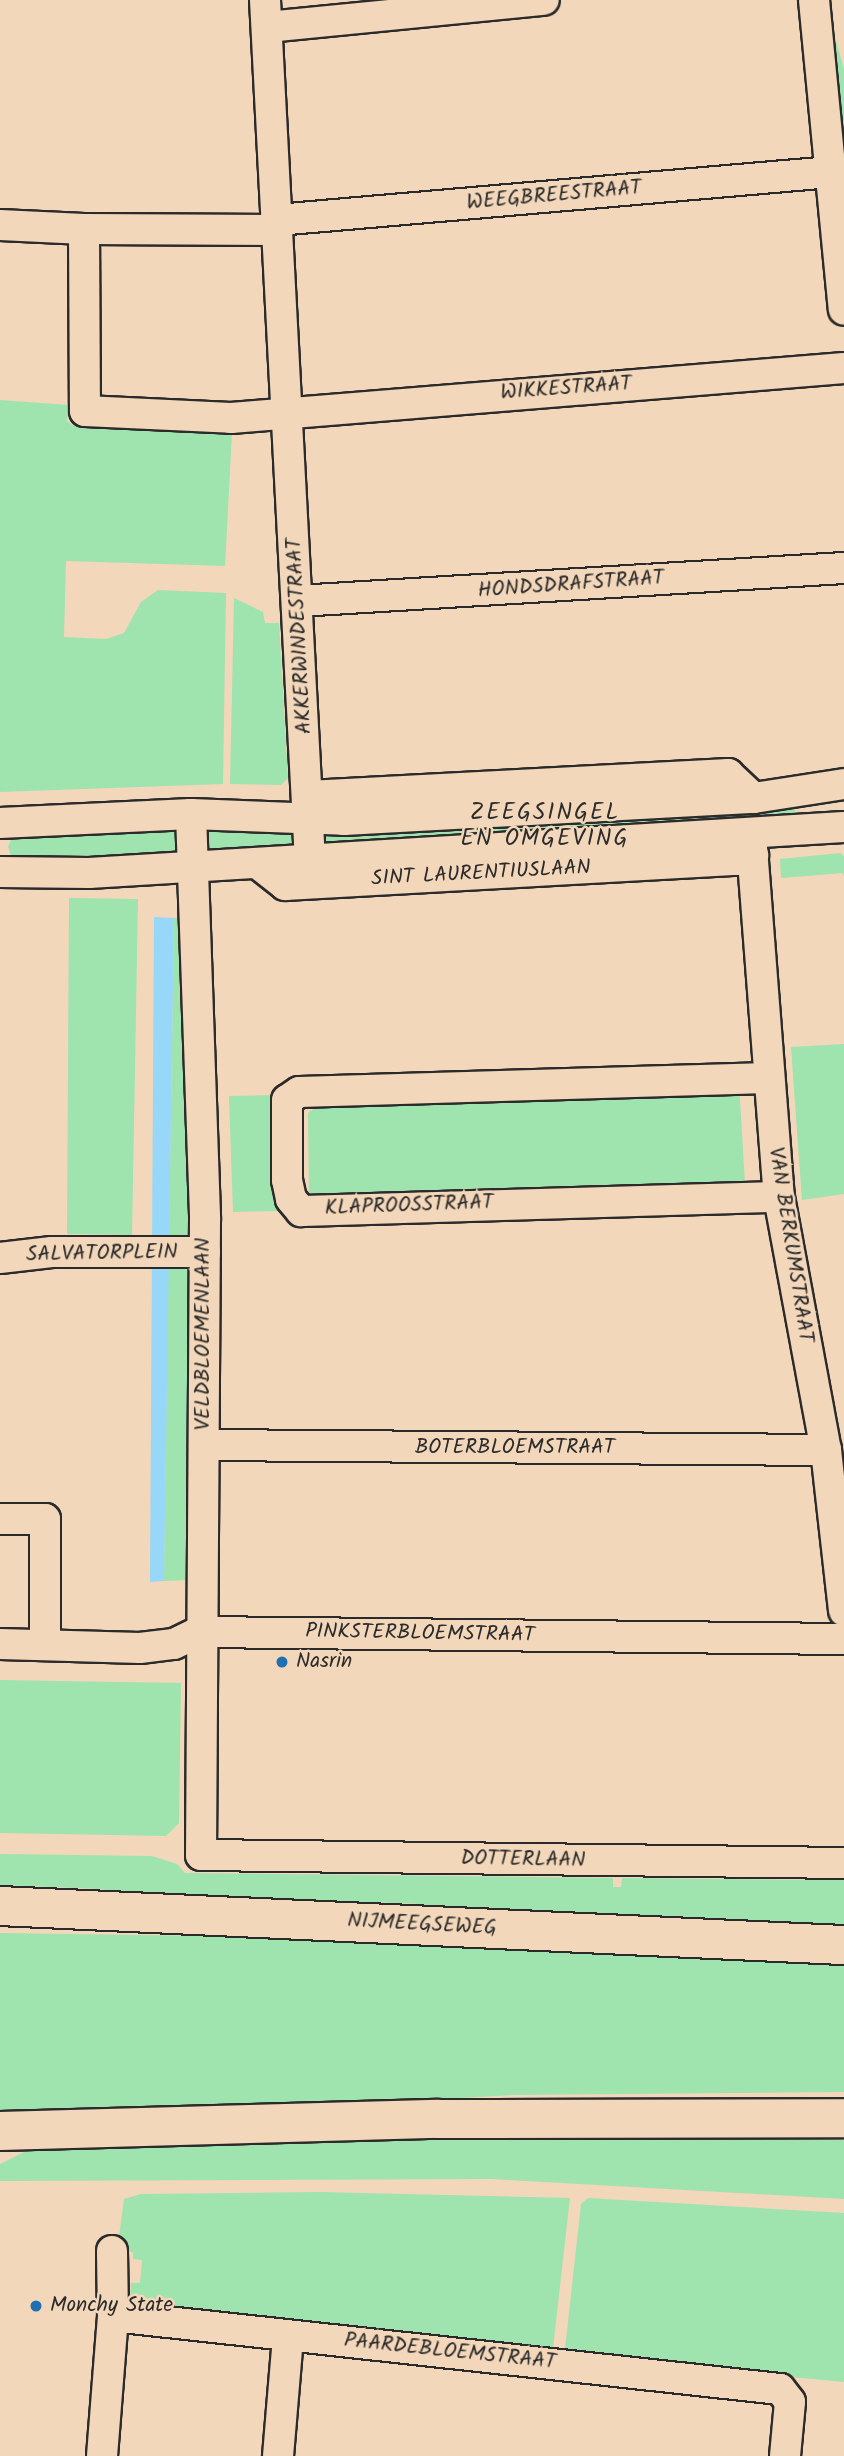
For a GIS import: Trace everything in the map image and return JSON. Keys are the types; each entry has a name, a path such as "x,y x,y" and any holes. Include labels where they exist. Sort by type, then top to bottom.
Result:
{"main road":[{"name":"NIJMEEGSEWEG","path":"0,1906 844,1945"},
{"path":"6,2134 438,2119 844,2118"}],"street":[{"path":"266,14 544,0"},
{"path":"814,0 844,310"},
{"name":"AKKERWINDESTRAAT","path":"266,14 310,861"},
{"name":"WEEGBREESTRAAT","path":"278,225 831,172"},
{"path":"0,225 84,229 278,225"},
{"path":"84,229 85,411 231,418 288,411"},
{"name":"WIKKESTRAAT","path":"288,411 844,368"},
{"name":"HONDSDRAFSTRAAT","path":"298,601 844,568"},
{"path":"0,823 308,807 754,798 844,784"},
{"path":"844,791 844,805"},
{"name":"VELDBLOEMENLAAN","path":"191,814 194,866 193,1252 204,1445 199,1632 201,1855"},
{"name":"SINT LAURENTIUSLAAN","path":"0,872 752,845 844,827"},
{"name":"SINT LAURENTIUSLAAN","path":"257,863 285,885 737,860 752,845"},
{"name":"VAN BERKUMSTRAAT","path":"752,845 779,1197 826,1450 844,1611"},
{"name":"KLAPROOSSTRAAT","path":"768,1078 299,1092 287,1100 287,1180 291,1199 301,1211 779,1197"},
{"name":"SALVATORPLEIN","path":"0,1258 148,1251 193,1252"},
{"name":"BOTERBLOEMSTRAAT","path":"204,1445 826,1450"},
{"path":"0,1519 45,1519 45,1645"},
{"name":"PINKSTERBLOEMSTRAAT","path":"0,1644 140,1648 174,1644 199,1632 844,1639"},
{"name":"DOTTERLAAN","path":"201,1855 844,1863"},
{"path":"102,2456 113,2316 112,2251"},
{"name":"PAARDEBLOEMSTRAAT","path":"113,2316 288,2337 566,2364 786,2393 790,2402 785,2456"},
{"path":"278,2456 288,2337"}],"green space":[{"path":"827,9 844,69 844,220"},
{"path":"0,400 68,405 67,421 72,425 232,433 225,566 66,561 64,637 106,639 124,633 141,602 158,590 226,593 223,784 0,792"},
{"path":"234,598 263,612 265,623 279,623 288,778 281,785 230,784"},
{"path":"793,800 797,826 322,847 319,832"},
{"path":"182,827 177,862 12,859 8,847 13,835"},
{"path":"205,829 297,831 298,847 206,852"},
{"path":"840,853 844,856 844,877 843,873 781,878 780,859"},
{"path":"69,898 138,899 132,1235 67,1234"},
{"path":"187,917 195,1240 169,1238 174,918"},
{"path":"844,1044 844,1194 802,1200 791,1047"},
{"path":"739,1083 745,1184 325,1205 309,1195 308,1113 323,1102"},
{"path":"274,1095 278,1211 233,1212 229,1096"},
{"path":"168,1260 194,1262 190,1580 164,1581"},
{"path":"0,1680 181,1683 179,1823 166,1836 0,1833"},
{"path":"0,1854 152,1856 177,1864 185,1873 613,1878 613,1887 621,1887 622,1878 816,1880 823,1872 844,1872 844,1932 448,1912 421,1904 370,1902 340,1907 152,1899 100,1889 0,1885"},
{"path":"0,1933 408,1939 844,1957 844,2092 514,2095 329,2105 0,2112"},
{"path":"692,2129 755,2138 844,2140 844,2199 492,2179 0,2181 0,2164 30,2149"},
{"path":"321,2192 570,2198 553,2348 130,2305 131,2283 140,2283 142,2260 133,2259 133,2252 117,2251 124,2199 141,2194"},
{"path":"588,2198 844,2213 844,2382 666,2365 565,2349 581,2204"}],"water":[{"path":"154,917 174,918 164,1581 150,1582"}],"place":[{"name":"Nasrin","path":"282,1662"},
{"name":"Monchy State","path":"36,2306"}],"district":[{"name":"ZEEGSINGEL EN OMGEVING","path":"545,826"}]}
